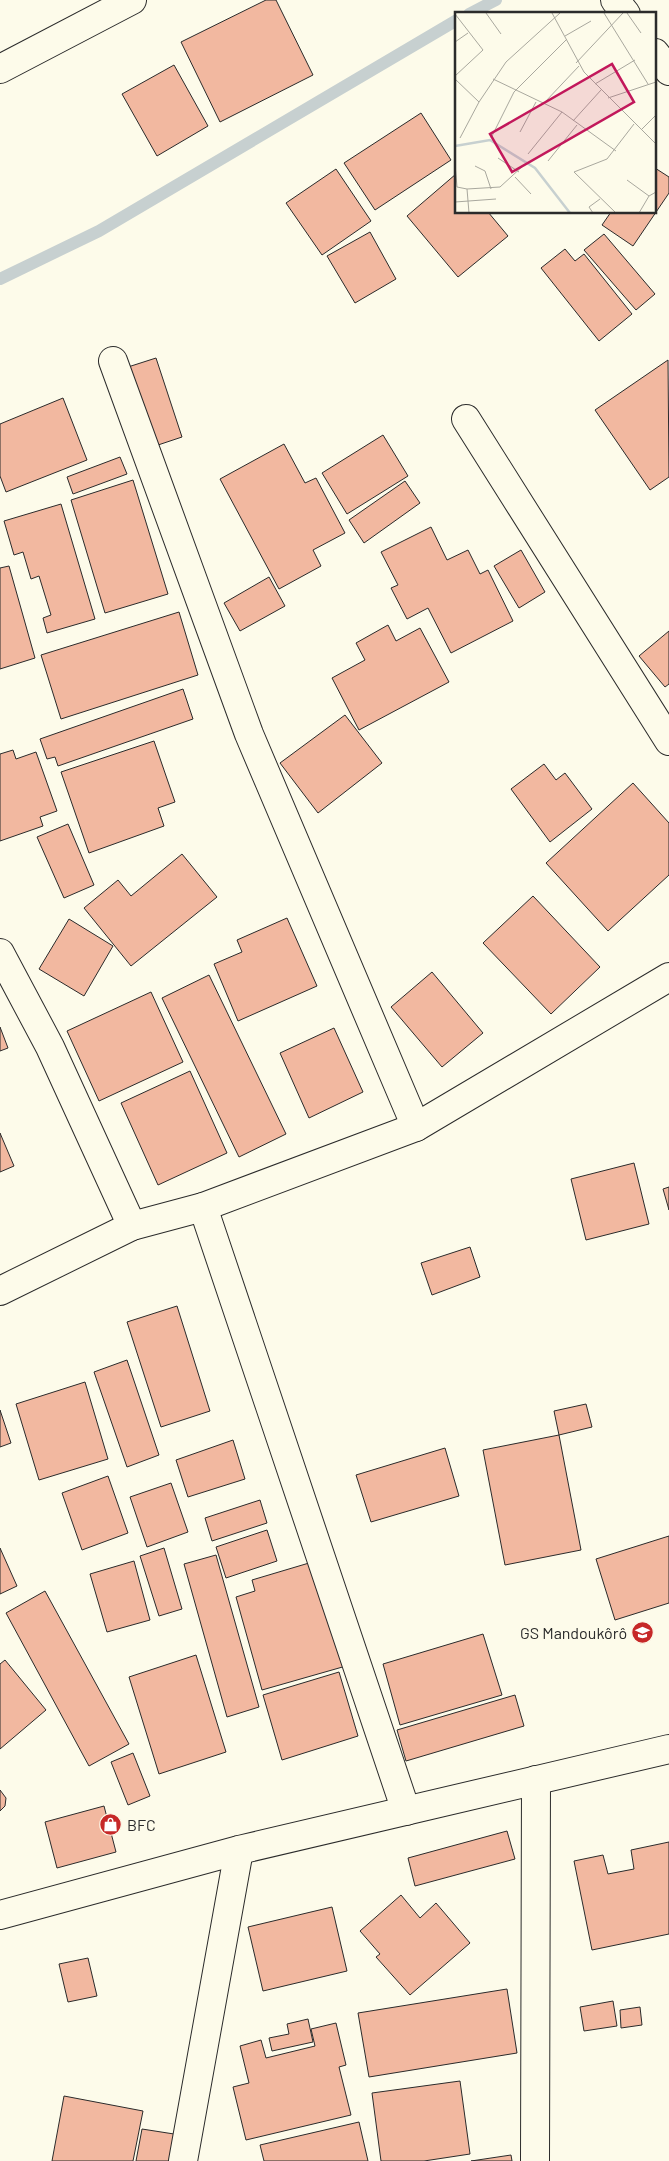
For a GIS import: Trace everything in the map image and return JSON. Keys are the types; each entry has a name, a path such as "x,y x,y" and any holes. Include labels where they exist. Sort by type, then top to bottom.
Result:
{"street":[{"path":"0,70 132,0"},
{"path":"615,0 624,12"},
{"path":"656,54 669,71"},
{"path":"113,361 249,734 416,1128"},
{"path":"466,419 669,741"},
{"path":"0,953 50,1047 132,1226"},
{"path":"0,1291 132,1226 203,1207 416,1128 669,977"},
{"path":"203,1207 406,1811"},
{"path":"0,1915 239,1850 669,1749"},
{"path":"535,2161 536,1780"},
{"path":"182,2161 239,1850"}],"building":[{"path":"266,0 276,0 313,75 220,122 181,42"},
{"path":"174,65 208,126 157,156 122,94"},
{"path":"421,113 451,160 375,210 344,163"},
{"path":"336,169 371,221 322,255 286,203"},
{"path":"656,169 669,177 669,193 656,212"},
{"path":"455,175 455,214 490,214 508,236 458,277 407,216"},
{"path":"610,214 655,214 633,246 602,225"},
{"path":"370,232 396,279 355,303 327,256"},
{"path":"604,234 655,294 636,310 584,250"},
{"path":"565,249 575,261 584,254 632,314 599,341 541,268"},
{"path":"156,358 182,437 155,446 128,367"},
{"path":"668,360 669,477 650,490 595,410"},
{"path":"63,398 87,460 6,492 0,476 0,424"},
{"path":"383,435 408,476 347,514 322,473"},
{"path":"284,444 305,483 316,478 345,533 313,550 321,566 279,589 220,479"},
{"path":"120,457 127,474 73,494 67,477"},
{"path":"133,480 168,594 105,613 71,500"},
{"path":"405,481 420,503 364,543 349,520"},
{"path":"61,504 95,619 47,633 43,618 51,615 39,576 31,579 23,552 14,555 4,521"},
{"path":"431,527 447,560 468,550 480,574 488,570 513,621 451,653 428,608 407,619 391,588 398,585 381,552"},
{"path":"521,550 545,592 519,608 494,566"},
{"path":"9,566 35,658 0,669 0,568"},
{"path":"269,577 285,606 240,631 224,603"},
{"path":"179,612 198,675 61,719 41,655"},
{"path":"388,625 396,641 420,628 449,682 359,730 332,678 365,660 356,643"},
{"path":"669,631 669,684 665,687 639,656"},
{"path":"183,689 193,719 58,766 55,757 47,759 40,739"},
{"path":"345,715 382,763 318,813 280,763"},
{"path":"154,741 175,802 158,808 164,826 89,853 61,772"},
{"path":"13,750 16,759 36,752 57,811 40,817 43,826 0,841 0,754"},
{"path":"544,764 556,780 565,773 592,809 550,842 511,789"},
{"path":"633,783 669,823 669,875 608,931 546,863"},
{"path":"68,824 94,885 64,898 37,837"},
{"path":"182,854 217,897 131,966 84,908 118,880 131,896"},
{"path":"533,896 600,967 551,1014 483,943"},
{"path":"287,918 317,986 238,1021 214,964 242,952 237,940"},
{"path":"69,919 113,946 84,996 39,969"},
{"path":"432,972 483,1033 442,1067 391,1007"},
{"path":"209,975 286,1134 239,1157 162,998"},
{"path":"151,992 183,1062 99,1101 67,1031"},
{"path":"0,1027 8,1048 0,1051"},
{"path":"334,1028 363,1092 309,1118 280,1053"},
{"path":"190,1071 227,1153 158,1185 121,1103"},
{"path":"0,1133 14,1166 0,1172"},
{"path":"634,1163 649,1224 586,1240 571,1179"},
{"path":"669,1187 669,1210 663,1189"},
{"path":"470,1247 480,1277 432,1295 421,1263"},
{"path":"177,1306 210,1411 161,1427 127,1322"},
{"path":"127,1360 159,1455 127,1467 94,1372"},
{"path":"85,1382 108,1459 39,1480 16,1404"},
{"path":"586,1404 592,1427 559,1435 554,1411"},
{"path":"0,1410 11,1443 0,1447"},
{"path":"559,1435 581,1550 505,1565 483,1450"},
{"path":"233,1440 245,1479 188,1497 176,1460"},
{"path":"445,1448 459,1496 371,1522 356,1475"},
{"path":"108,1476 128,1533 82,1550 62,1493"},
{"path":"171,1483 188,1532 147,1547 130,1497"},
{"path":"260,1500 267,1523 212,1541 205,1518"},
{"path":"267,1530 277,1561 226,1578 216,1547"},
{"path":"669,1536 669,1603 615,1620 596,1559"},
{"path":"0,1548 17,1586 0,1594"},
{"path":"164,1548 182,1609 159,1616 140,1556"},
{"path":"216,1555 259,1707 227,1717 184,1564"},
{"path":"134,1561 150,1620 107,1632 90,1574"},
{"path":"309,1563 346,1666 262,1690 236,1597 255,1591 252,1580"},
{"path":"45,1591 129,1744 89,1766 6,1613"},
{"path":"483,1634 502,1695 400,1725 383,1664"},
{"path":"196,1655 226,1752 159,1774 129,1677"},
{"path":"5,1660 46,1710 0,1749 0,1664"},
{"path":"339,1672 358,1736 282,1760 263,1695"},
{"path":"515,1695 524,1726 406,1761 397,1730"},
{"path":"133,1753 150,1796 128,1805 111,1762"},
{"path":"0,1790 6,1798 5,1806 0,1811"},
{"path":"104,1806 116,1852 57,1868 45,1822"},
{"path":"507,1831 515,1859 415,1886 408,1858"},
{"path":"669,1842 669,1934 592,1950 574,1861 603,1855 608,1874 634,1869 631,1850"},
{"path":"401,1895 420,1918 436,1903 470,1943 410,1995 376,1957 380,1954 360,1931"},
{"path":"332,1907 347,1971 263,1991 248,1927"},
{"path":"88,1958 97,1996 68,2002 59,1964"},
{"path":"507,1989 517,2053 369,2077 358,2013"},
{"path":"613,2001 617,2026 584,2031 580,2007"},
{"path":"640,2007 642,2025 621,2028 620,2010"},
{"path":"308,2019 313,2042 272,2051 269,2038 289,2034 287,2024"},
{"path":"336,2023 346,2065 339,2067 351,2115 246,2140 233,2087 249,2083 240,2046 261,2040 266,2058 315,2046 311,2029"},
{"path":"460,2081 470,2154 424,2161 381,2161 372,2093"},
{"path":"64,2096 143,2111 133,2161 52,2161"},
{"path":"359,2122 368,2161 264,2161 260,2145"},
{"path":"142,2129 174,2134 170,2161 136,2161"},
{"path":"511,2155 512,2161 471,2161"}],"waterway":[{"path":"473,12 496,0"},
{"path":"0,279 99,231 455,21"}],"place":[{"name":"GS Mandoukôrô","path":"643,1633"},
{"name":"BFC","path":"111,1825"}]}
